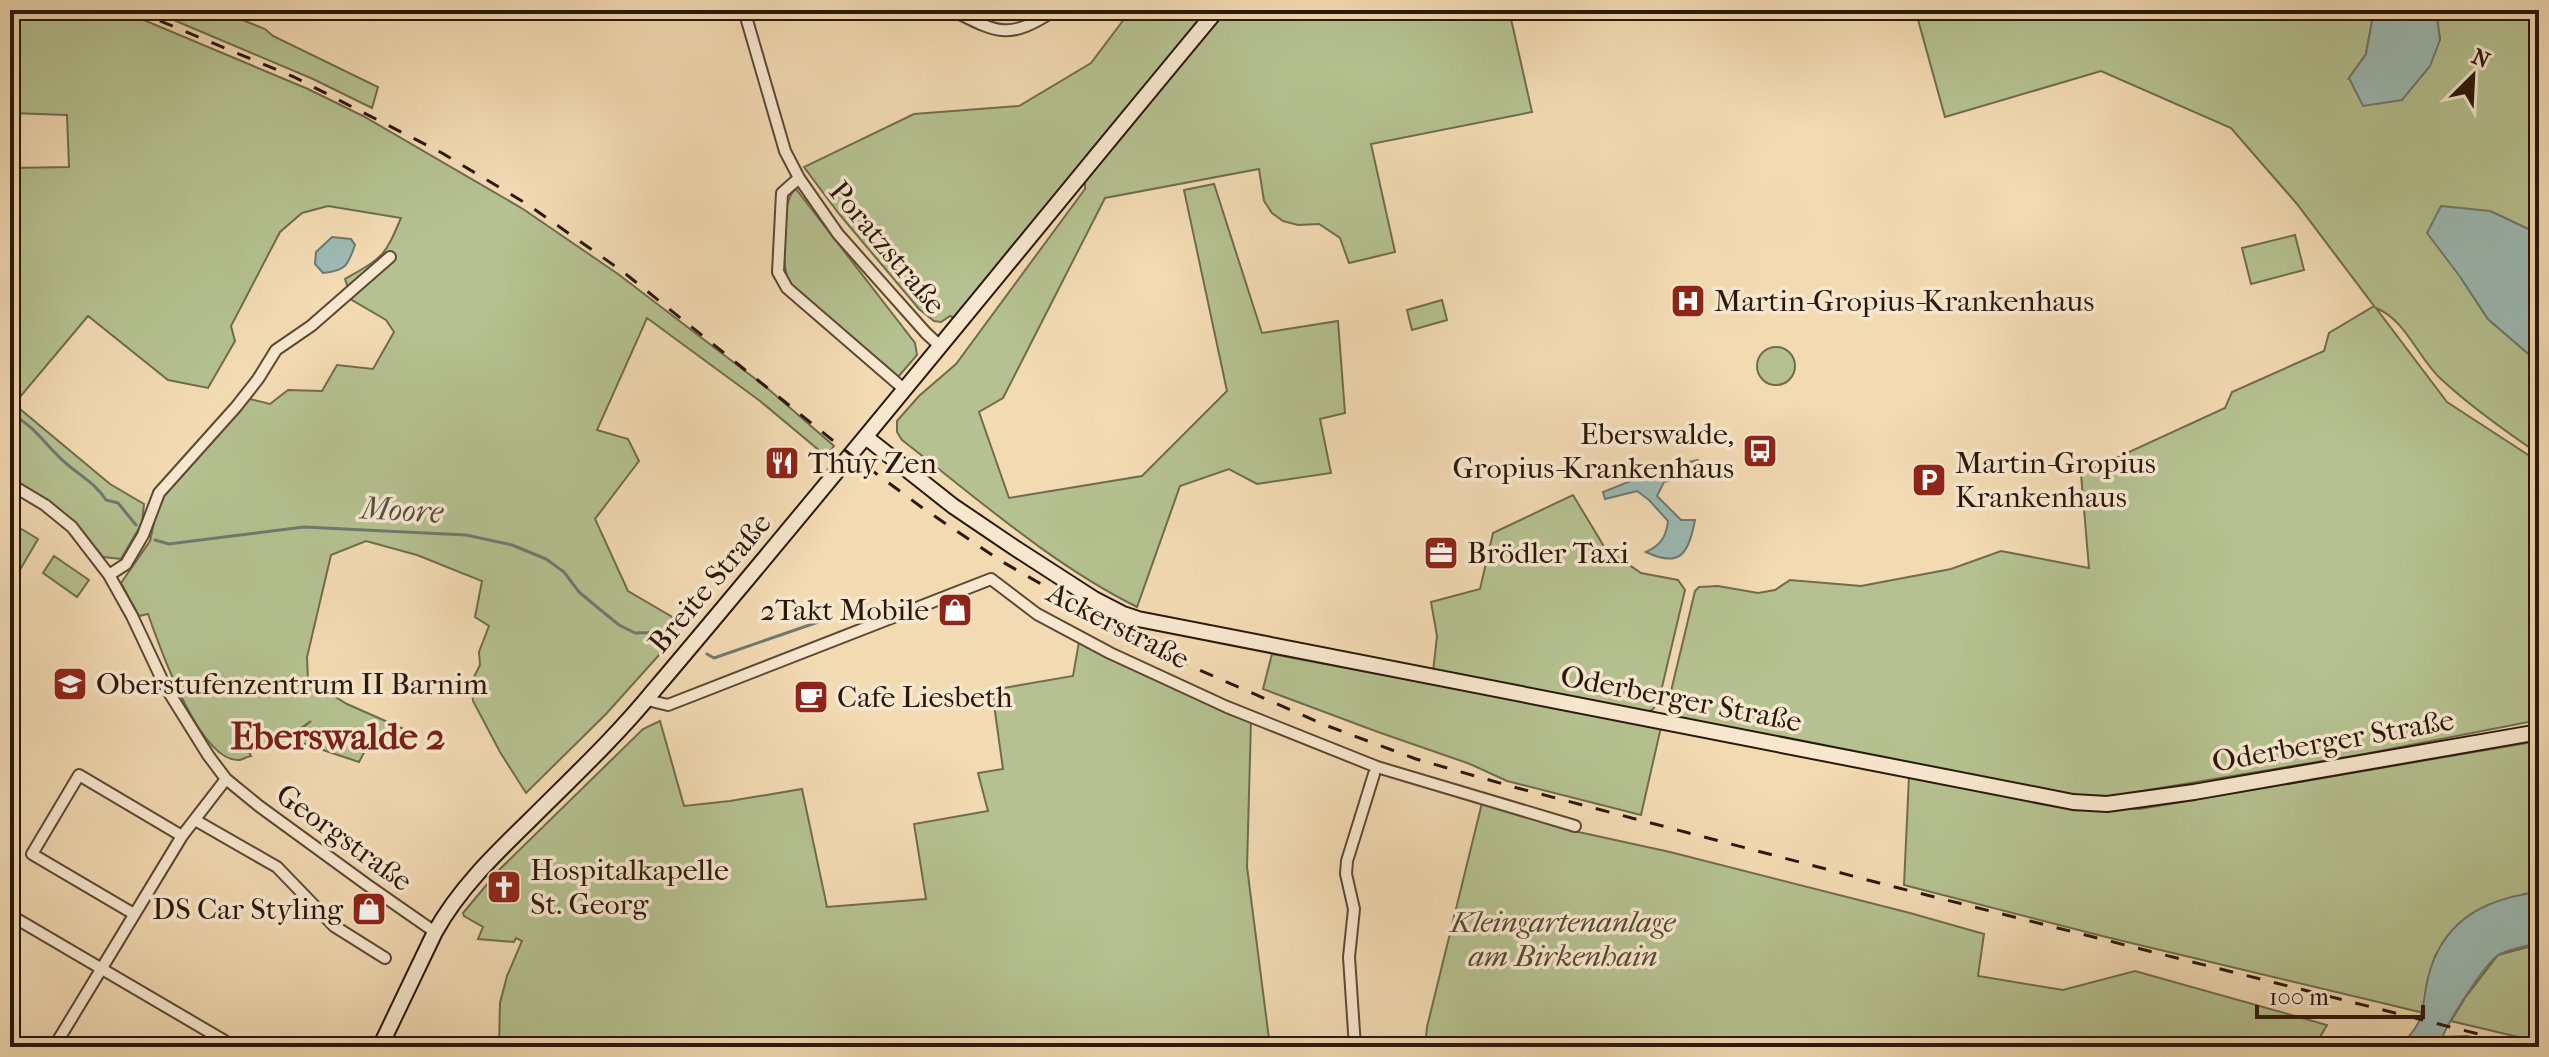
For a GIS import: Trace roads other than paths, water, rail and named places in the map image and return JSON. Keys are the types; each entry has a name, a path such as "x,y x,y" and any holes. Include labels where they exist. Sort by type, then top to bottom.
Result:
{"main road":[{"name":"Breite Straße","path":"380,1047 445,914 481,868 647,700 867,438 1217,10"},
{"name":"Oderberger Straße","path":"867,438 953,506 1015,548 1094,599 1138,619 2058,799 2107,804 2194,792 2539,732"}],"street":[{"name":"Poratzstraße","path":"744,10 785,151 799,178 838,234 922,330 940,346"},
{"path":"952,10 985,26 1018,31 1055,10"},
{"name":"Poratzstraße","path":"799,178 782,193 778,272 787,288 905,390"},
{"path":"109,575 126,564 143,535 159,493 236,407 276,350 311,326 390,257"},
{"name":"Georgstraße","path":"10,484 45,505 72,527 109,575 165,686 226,779 435,932"},
{"name":"Ackerstraße","path":"647,700 668,705 991,579 1037,614 1110,653 1227,707 1377,767 1575,826"},
{"path":"1355,1047 1349,957 1354,909 1346,874 1347,861 1374,774"},
{"path":"134,914 32,854 79,775 182,836"},
{"path":"54,1047 182,836 226,779"},
{"path":"195,820 277,867 334,926 385,958"},
{"path":"10,915 235,1047"}],"water":[{"path":"2374,10 2436,10 2440,40 2430,66 2402,100 2363,106 2349,78 2366,54"},
{"path":"2441,206 2490,211 2539,234 2539,363 2488,319 2427,233"},
{"path":"332,237 351,239 355,245 345,266 323,273 315,264 316,252"},
{"path":"1698,460 1698,473 1664,482 1657,496 1681,520 1695,520 1686,549 1675,558 1668,559 1646,552 1662,540 1668,521 1637,491 1605,499 1603,492 1663,468"},
{"path":"2539,892 2539,943 2506,951 2490,963 2455,1014 2439,1047 2398,1047 2417,1024 2433,961 2453,929 2482,908 2518,895"}],"waterway":[{"name":"Moore","path":"10,413 34,431 106,500 118,503 136,525"},
{"name":"Moore","path":"155,540 169,544 304,527 466,535 512,545 546,559 564,572 579,592 597,607 619,625 635,633 674,632"},
{"path":"707,654 714,658 824,620"}],"railway":[{"path":"134,10 294,77 442,153 527,204 622,271 851,455 1001,561 1163,654 1325,725 1416,759 1510,786 1883,884 2530,1047"}],"place":[{"name":"Martin-Gropius-Krankenhaus","path":"1688,301"},
{"name":"Eberswalde, Gropius-Krankenhaus","path":"1760,451"},
{"name":"Thuy Zen","path":"782,463"},
{"name":"Martin-Gropius Krankenhaus","path":"1929,480"},
{"name":"Brödler Taxi","path":"1441,553"},
{"name":"2Takt Mobile","path":"955,610"},
{"name":"Oberstufenzentrum II Barnim","path":"70,684"},
{"name":"Cafe Liesbeth","path":"811,697"},
{"name":"Hospitalkapelle St. Georg","path":"504,887"},
{"name":"DS Car Styling","path":"369,909"}],"district":[{"name":"Eberswalde 2","path":"338,736"}],"park label":[{"name":"Kleingartenanlage am Birkenhain","path":"1563,939"}]}
